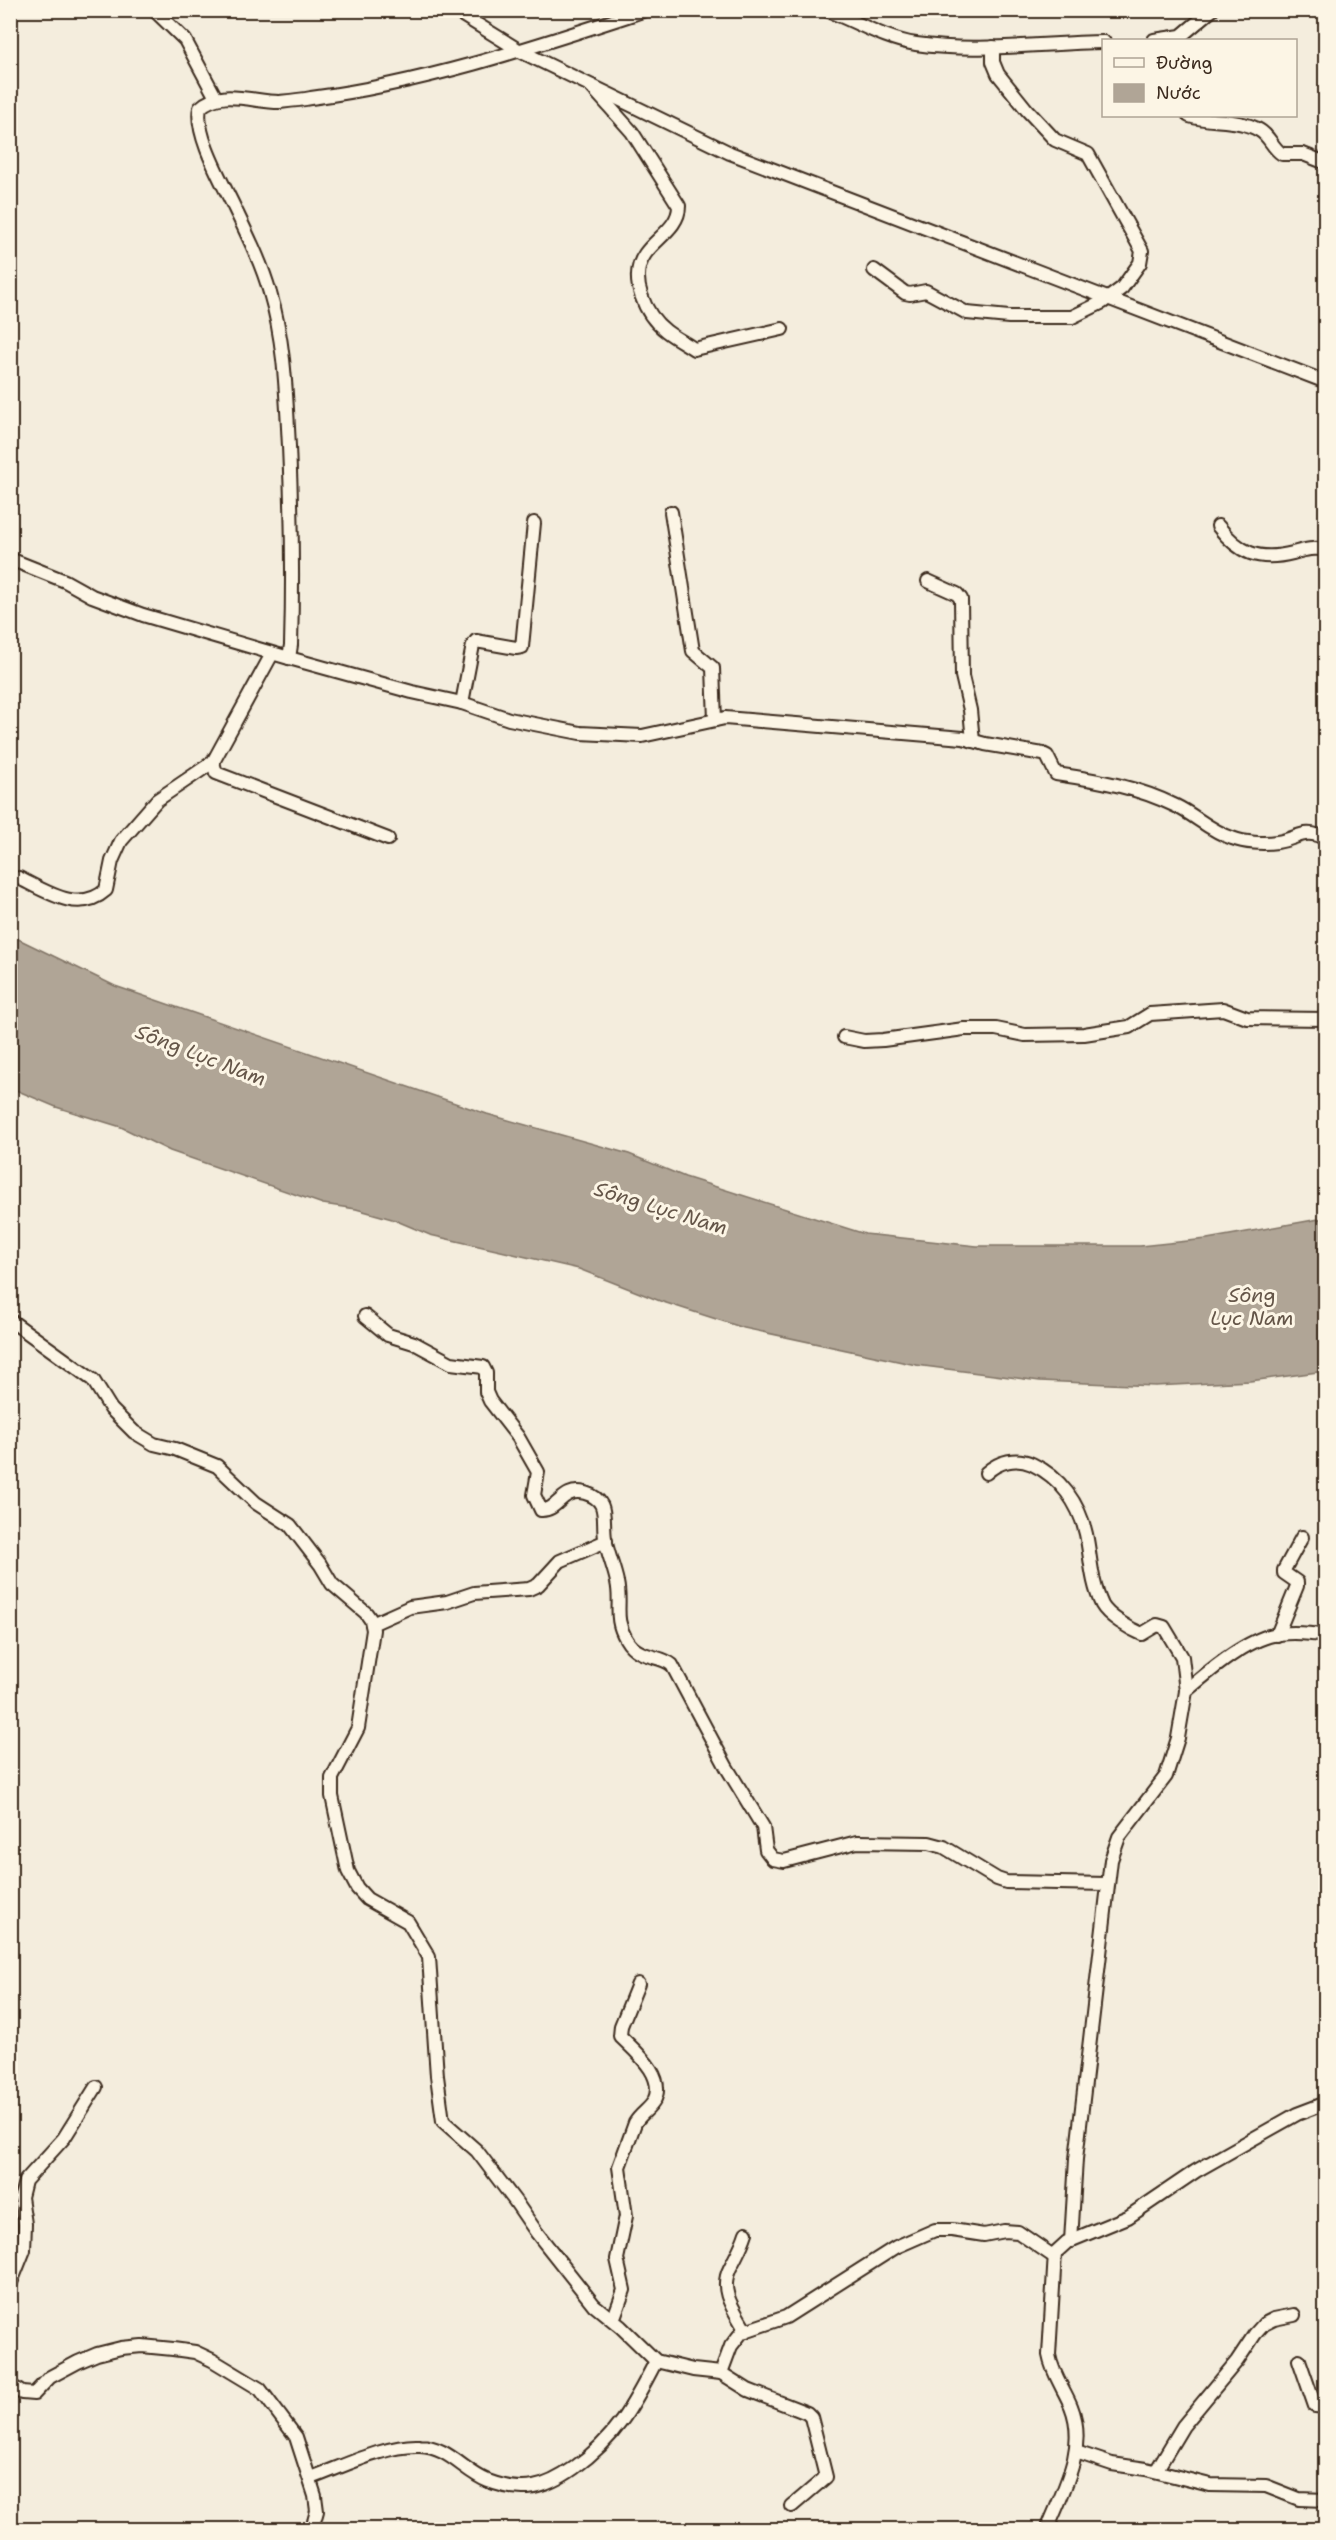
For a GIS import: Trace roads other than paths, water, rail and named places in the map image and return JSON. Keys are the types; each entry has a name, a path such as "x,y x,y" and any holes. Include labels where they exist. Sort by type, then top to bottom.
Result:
{"street":[{"path":"154,10 185,40 216,98"},
{"path":"454,10 522,52 588,82 730,153 1326,382"},
{"path":"289,658 293,565 286,380 281,341 270,293 258,259 214,167 199,119 200,108 216,98 278,102 422,79 522,52 646,10"},
{"path":"826,10 888,36 916,44 993,47 1102,42"},
{"path":"1182,38 1212,10"},
{"path":"873,270 904,292 910,294 926,291 967,313 1009,317 1072,316 1107,299 1122,288 1140,263 1142,251 1088,154 1055,140 1028,110 998,74 993,62 993,47"},
{"path":"588,82 632,132 678,206 677,217 646,253 639,264 637,276 638,285 648,308 664,330 694,349 782,329"},
{"path":"1197,117 1257,128 1266,134 1282,154 1303,154 1326,163"},
{"path":"671,512 693,651 713,668 715,720"},
{"path":"462,703 473,645 476,641 522,647 534,523"},
{"path":"1218,526 1232,543 1242,550 1261,556 1276,558 1312,548 1326,550"},
{"path":"10,559 65,581 92,596 143,615 272,654 412,693 462,703 545,728 611,736 642,736 715,720 744,719 882,733 909,732 973,741 1042,754 1047,756 1056,774 1132,788 1177,806 1206,826 1232,838 1259,843 1279,842 1308,833 1326,839"},
{"path":"928,581 957,594 962,599 962,676 970,710 973,741"},
{"path":"19,878 69,900 88,901 99,896 109,885 112,861 121,841 136,821 157,801 213,762 272,654"},
{"path":"213,762 216,773 388,839"},
{"path":"844,1037 864,1041 884,1040 964,1029 996,1029 1025,1035 1084,1034 1129,1027 1150,1014 1223,1009 1247,1018 1326,1019"},
{"path":"365,1316 388,1335 414,1343 451,1363 483,1367 486,1373 486,1392 490,1401 518,1437 538,1472 534,1495 538,1507 544,1511 566,1494 574,1492 594,1497 601,1502 605,1512 606,1541 618,1584 617,1622 622,1633 629,1645 672,1665 763,1827 766,1850 773,1859 784,1861 857,1842 921,1843 944,1847 997,1879 1006,1882 1107,1884"},
{"path":"10,1320 93,1380 111,1409 134,1432 154,1444 175,1449 217,1466 256,1503 290,1525 320,1564 332,1584 366,1613 372,1624 358,1728 332,1778 331,1787 348,1871 357,1888 367,1899 408,1922 429,1957 437,2076 443,2121 477,2151 588,2298 656,2361 693,2370 721,2373 748,2390 807,2412 811,2416 826,2477 792,2506"},
{"path":"986,1473 1005,1462 1019,1459 1055,1477 1077,1509 1083,1524 1092,1578 1105,1610 1142,1634 1157,1625 1164,1627 1182,1657 1186,1691 1170,1766 1160,1784 1119,1837 1111,1860 1071,2205 1071,2241"},
{"path":"1277,1635 1297,1586 1297,1582 1284,1573 1284,1570 1302,1537"},
{"path":"372,1624 410,1607 447,1602 474,1593 530,1589 538,1585 560,1561 606,1541"},
{"path":"1186,1691 1235,1654 1265,1638 1291,1633 1326,1636"},
{"path":"613,2320 624,2290 616,2259 626,2216 619,2168 638,2116 652,2103 656,2093 655,2078 646,2060 620,2036 621,2026 638,1984"},
{"path":"10,2285 24,2250 25,2224 21,2197 25,2181 64,2138 96,2088"},
{"path":"1047,2529 1076,2452 1077,2423 1049,2355 1053,2256 1059,2248 1071,2241 1128,2217 1196,2172 1298,2114 1326,2103"},
{"path":"721,2373 731,2346 737,2337 746,2331 786,2317 896,2247 935,2230 984,2235 1004,2231 1018,2232 1053,2256"},
{"path":"746,2233 740,2252 728,2271 725,2283 729,2302 746,2331"},
{"path":"1156,2471 1183,2426 1237,2361 1255,2334 1264,2324 1274,2319 1294,2315"},
{"path":"10,2385 22,2393 34,2394 50,2377 78,2362 121,2348 142,2346 195,2352 229,2369 260,2389 296,2437 311,2478 316,2511 313,2525 309,2529"},
{"path":"1299,2360 1315,2406 1326,2407"},
{"path":"311,2478 376,2454 418,2445 442,2450 491,2482 508,2487 537,2488 559,2479 595,2453 610,2438 633,2405 656,2361"},
{"path":"1076,2452 1112,2464 1156,2471 1218,2486 1266,2486 1299,2499 1326,2500"}],"water":[{"name":"Sông Lục Nam","path":"10,935 115,986 487,1114 629,1154 685,1177 865,1234 977,1246 1140,1246 1207,1239 1325,1218 1325,1371 1250,1381 1155,1386 1040,1381 916,1365 744,1328 660,1301 579,1269 430,1235 392,1219 356,1209 323,1204 170,1151 121,1127 56,1107 11,1088"}]}
